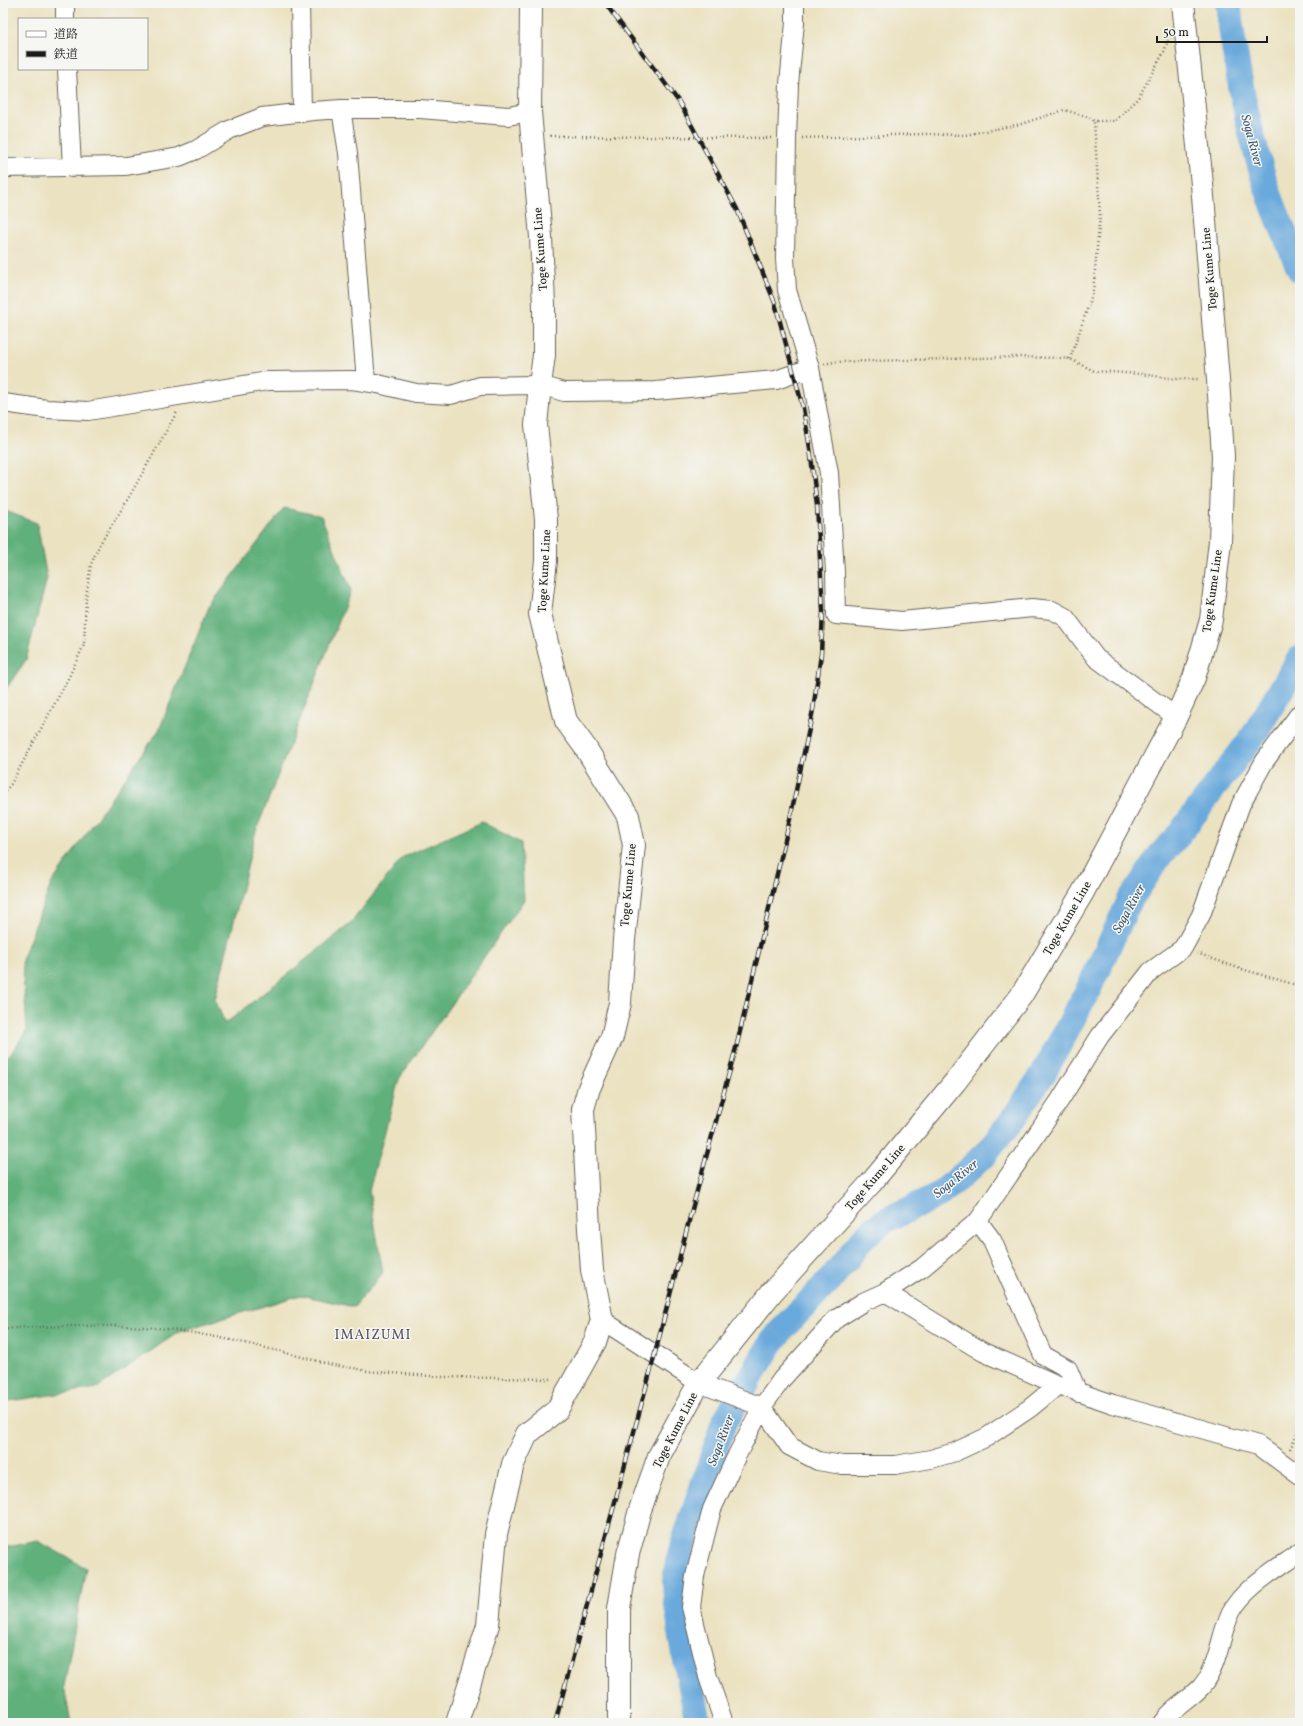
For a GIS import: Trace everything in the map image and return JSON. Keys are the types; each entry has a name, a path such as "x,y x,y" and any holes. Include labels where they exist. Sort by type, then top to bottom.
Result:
{"main road":[{"name":"Toge Kume Line","path":"456,1723 488,1625 496,1534 513,1464 527,1434 556,1410 595,1342 602,1320 592,1270 583,1109 589,1088 612,1037 620,1003 624,940 634,845 628,816 585,747 566,721 540,614 546,561 546,520 536,425 544,355 544,305 541,238 530,112 532,3"},
{"name":"Toge Kume Line","path":"619,1723 619,1608 628,1554 640,1510 659,1456 699,1383 772,1292 871,1183 954,1082 1021,996 1083,892 1176,717 1194,678 1211,620 1220,541 1223,456 1202,184 1184,3"}],"street":[{"path":"65,3 65,18"},
{"path":"300,3 302,113"},
{"path":"795,3 796,23 789,84 787,138 785,258 787,290 810,368 829,473 836,572 836,615 902,621 1032,608 1052,610 1065,617 1096,658 1176,717"},
{"path":"67,70 72,168"},
{"path":"341,109 348,153 366,382"},
{"path":"3,168 126,166 179,157 196,150 229,130 262,117 341,109 420,109 508,116 530,112"},
{"path":"3,403 47,409 88,411 268,381 352,380 416,393 451,395 480,386 540,385 564,392 656,391 776,380 810,368"},
{"path":"724,1723 708,1677 690,1607 695,1576 712,1509 737,1455 762,1407 782,1379 836,1319 863,1302 885,1292 922,1268 978,1221 1060,1100 1100,1036 1151,971 1183,948 1200,915 1241,804 1264,762 1300,713"},
{"path":"978,1221 992,1240 1043,1355 1068,1369 1078,1393"},
{"path":"885,1292 983,1352 1078,1393 1258,1445 1300,1476"},
{"path":"602,1320 699,1383 762,1407 789,1446 818,1461 842,1465 895,1465 931,1459 955,1452 987,1437 1030,1408 1058,1385"},
{"path":"1162,1723 1169,1713 1202,1686 1213,1667 1231,1612 1245,1593 1300,1552"}],"path":[{"path":"1094,122 1115,121 1138,98 1164,52 1169,39"},
{"path":"532,141 545,136 787,138 923,134 965,135 1021,124 1064,110 1089,117 1094,122 1100,215 1093,292 1070,359"},
{"path":"810,368 834,362 1016,357 1060,358 1070,359 1094,370 1176,379 1218,380"},
{"path":"3,794 11,784 67,681 84,645 86,597 91,564 100,544 125,504 187,395"},
{"path":"1183,948 1238,968 1300,986"},
{"path":"3,1330 13,1328 87,1325 173,1330 229,1340 335,1366 355,1368 366,1371 443,1377 574,1380"},
{"path":"1284,1464 1300,1427"}],"green space":[{"path":"284,508 321,516 351,590 256,831 215,999 225,1024 350,924 403,857 482,822 521,843 524,900 399,1079 369,1191 383,1273 354,1307 301,1295 180,1331 97,1388 3,1402 3,1057 10,1055 27,1030 22,960 51,884 159,730 209,607"},
{"path":"3,510 37,523 47,578 26,660 3,693"},
{"path":"38,1541 86,1568 64,1686 71,1723 3,1723 3,1548"}],"waterway":[{"name":"Soga River","path":"1228,3 1234,47 1251,134 1271,200 1300,270"},
{"name":"Soga River","path":"698,1723 685,1656 676,1600 675,1582 681,1551 724,1422 772,1342 785,1326 830,1280 866,1235 884,1221 940,1194 986,1153 1013,1119 1043,1074 1064,1035 1089,988 1130,900 1161,854 1177,837 1254,735 1300,658"}],"railway":[{"path":"555,1723 737,1044 790,819 813,710 821,654 823,611 817,506 810,448 803,408 775,303 737,209 679,102 605,3"}],"district":[{"name":"IMAIZUMI","path":"373,1334"}]}
